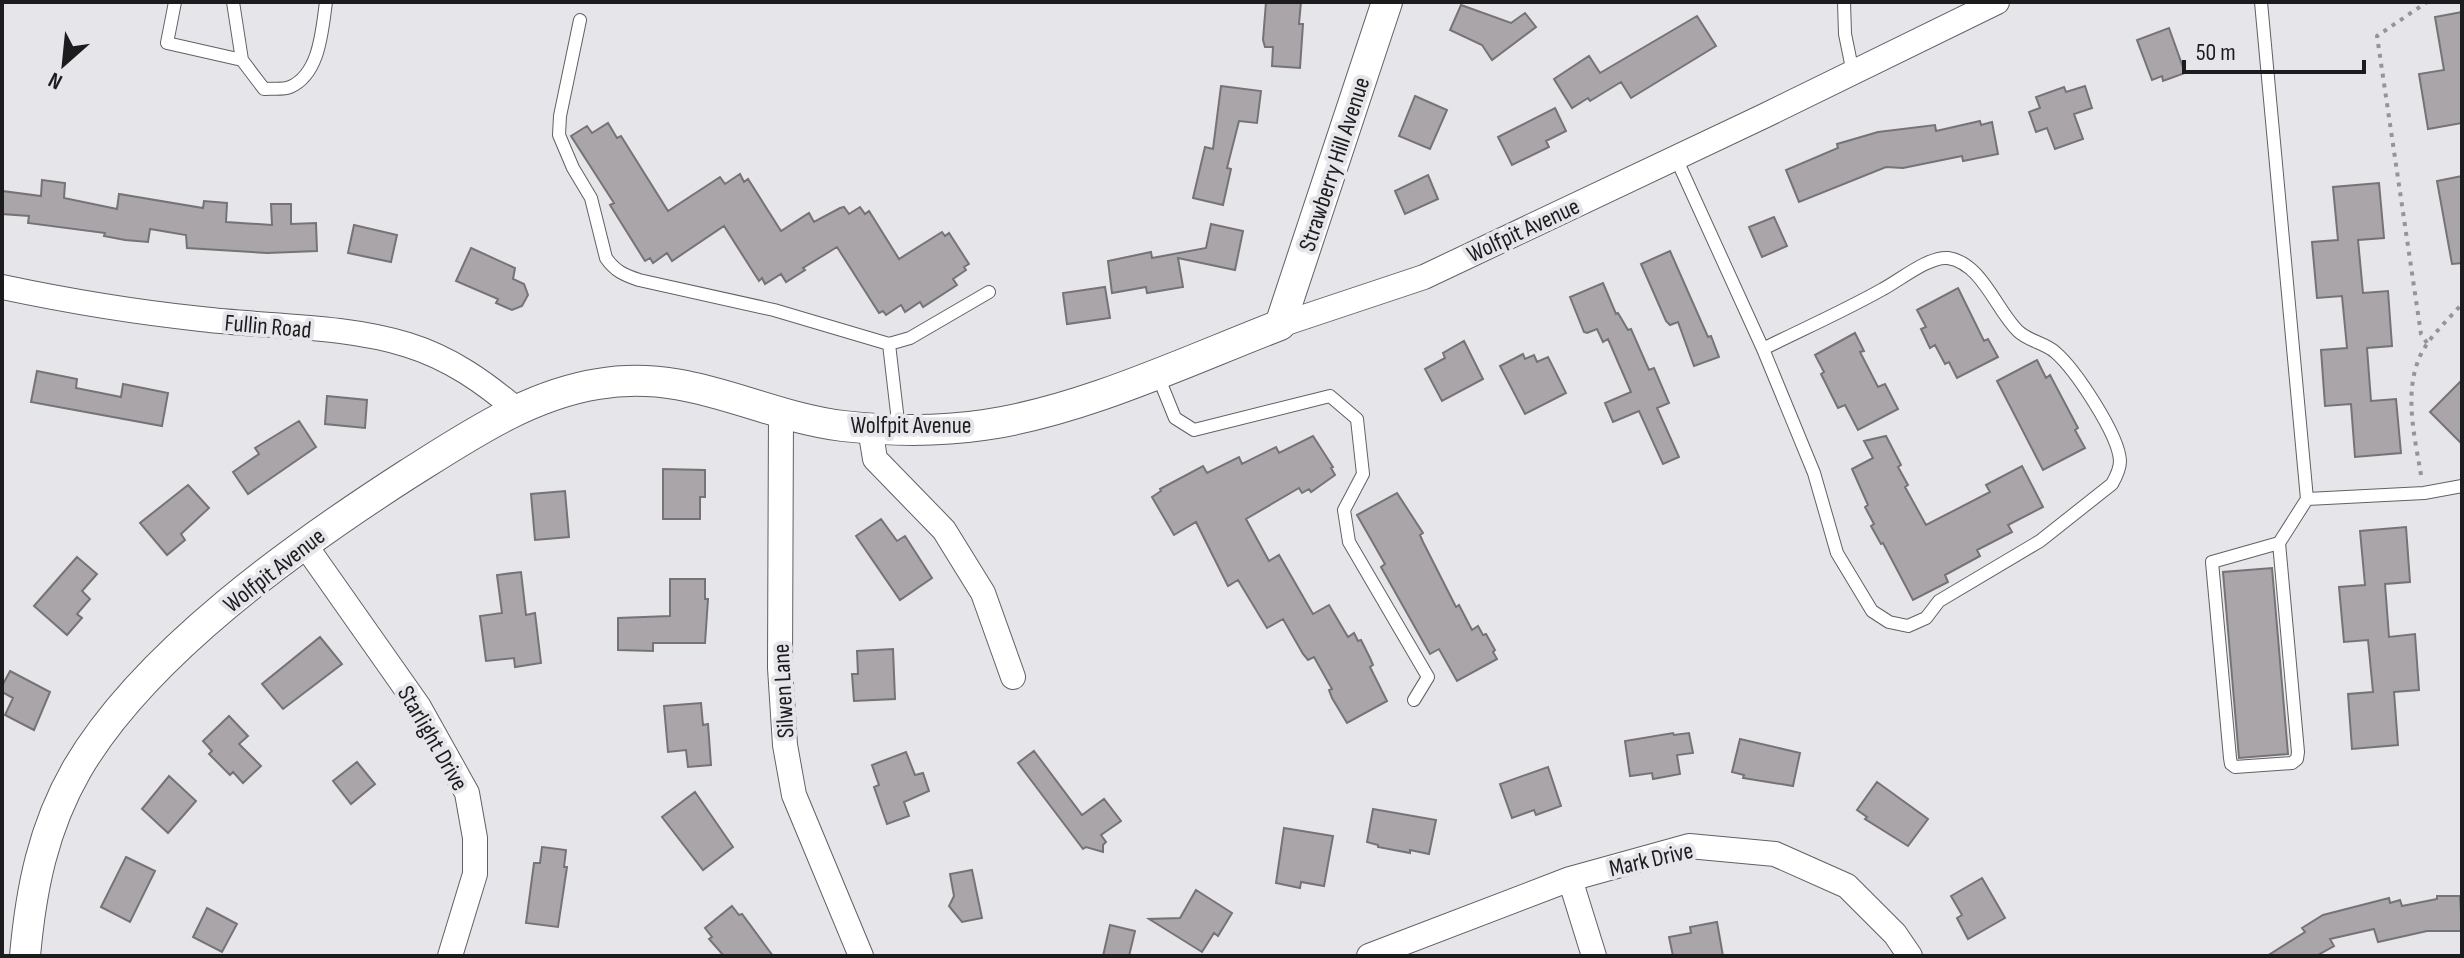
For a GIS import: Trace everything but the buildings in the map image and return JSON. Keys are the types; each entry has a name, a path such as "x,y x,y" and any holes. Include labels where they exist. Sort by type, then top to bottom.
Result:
{"street":[{"name":"Strawberry Hill Avenue","path":"1280,325 1387,2"},
{"name":"Wolfpit Avenue","path":"25,956 33,884 44,841 59,804 85,756 120,710 214,617 305,545 442,453 517,410 588,385 637,380 703,388 807,420 884,429 981,425 1021,418 1075,402 1280,325 1424,277 1853,73 1991,3"},
{"name":"Fullin Road","path":"2,287 165,315 355,334 393,341 421,349 458,367 487,385 517,410"},
{"name":"Silwen Lane","path":"781,412 780,668 785,745 794,795 861,956"},
{"path":"884,429 875,459 944,530 983,593 1013,677"},
{"name":"Starlight Drive","path":"305,545 419,707 467,793 475,838 475,874 450,956"},
{"name":"Mark Drive","path":"1369,956 1570,879 1689,846 1775,854 1847,886 1895,934 1910,956"},
{"path":"1570,879 1594,956"}],"lane":[{"path":"175,2 167,43 242,60"},
{"path":"233,2 242,60 264,89 289,88 305,76 317,53 326,2"},
{"path":"1844,2 1845,34 1853,73"},
{"path":"2261,2 2307,499 2279,543 2297,759 2292,763 2235,767 2230,758 2212,562 2279,543"},
{"path":"580,20 560,116 559,135 573,168 591,198 606,258 620,273 774,310 889,344 910,338 989,292"},
{"path":"1676,158 1763,349 1814,473 1837,553 1872,611 1889,622 1908,626 1926,618 1939,601 2040,541 2112,484 2117,474 2120,462 2117,447 2107,423 2088,394 2055,352 2019,333 1963,262 1945,258 1919,267 1884,289 1763,349"},
{"path":"884,429 889,344"},
{"path":"1157,373 1175,418 1194,430 1330,396 1357,419 1363,474 1344,510 1349,542 1428,677 1414,700"},
{"path":"2307,499 2424,493 2462,486"}],"path":[{"path":"2427,2 2377,36 2421,334 2427,343"},
{"path":"2424,493 2412,421 2411,394 2417,365 2427,343 2462,304"}]}
